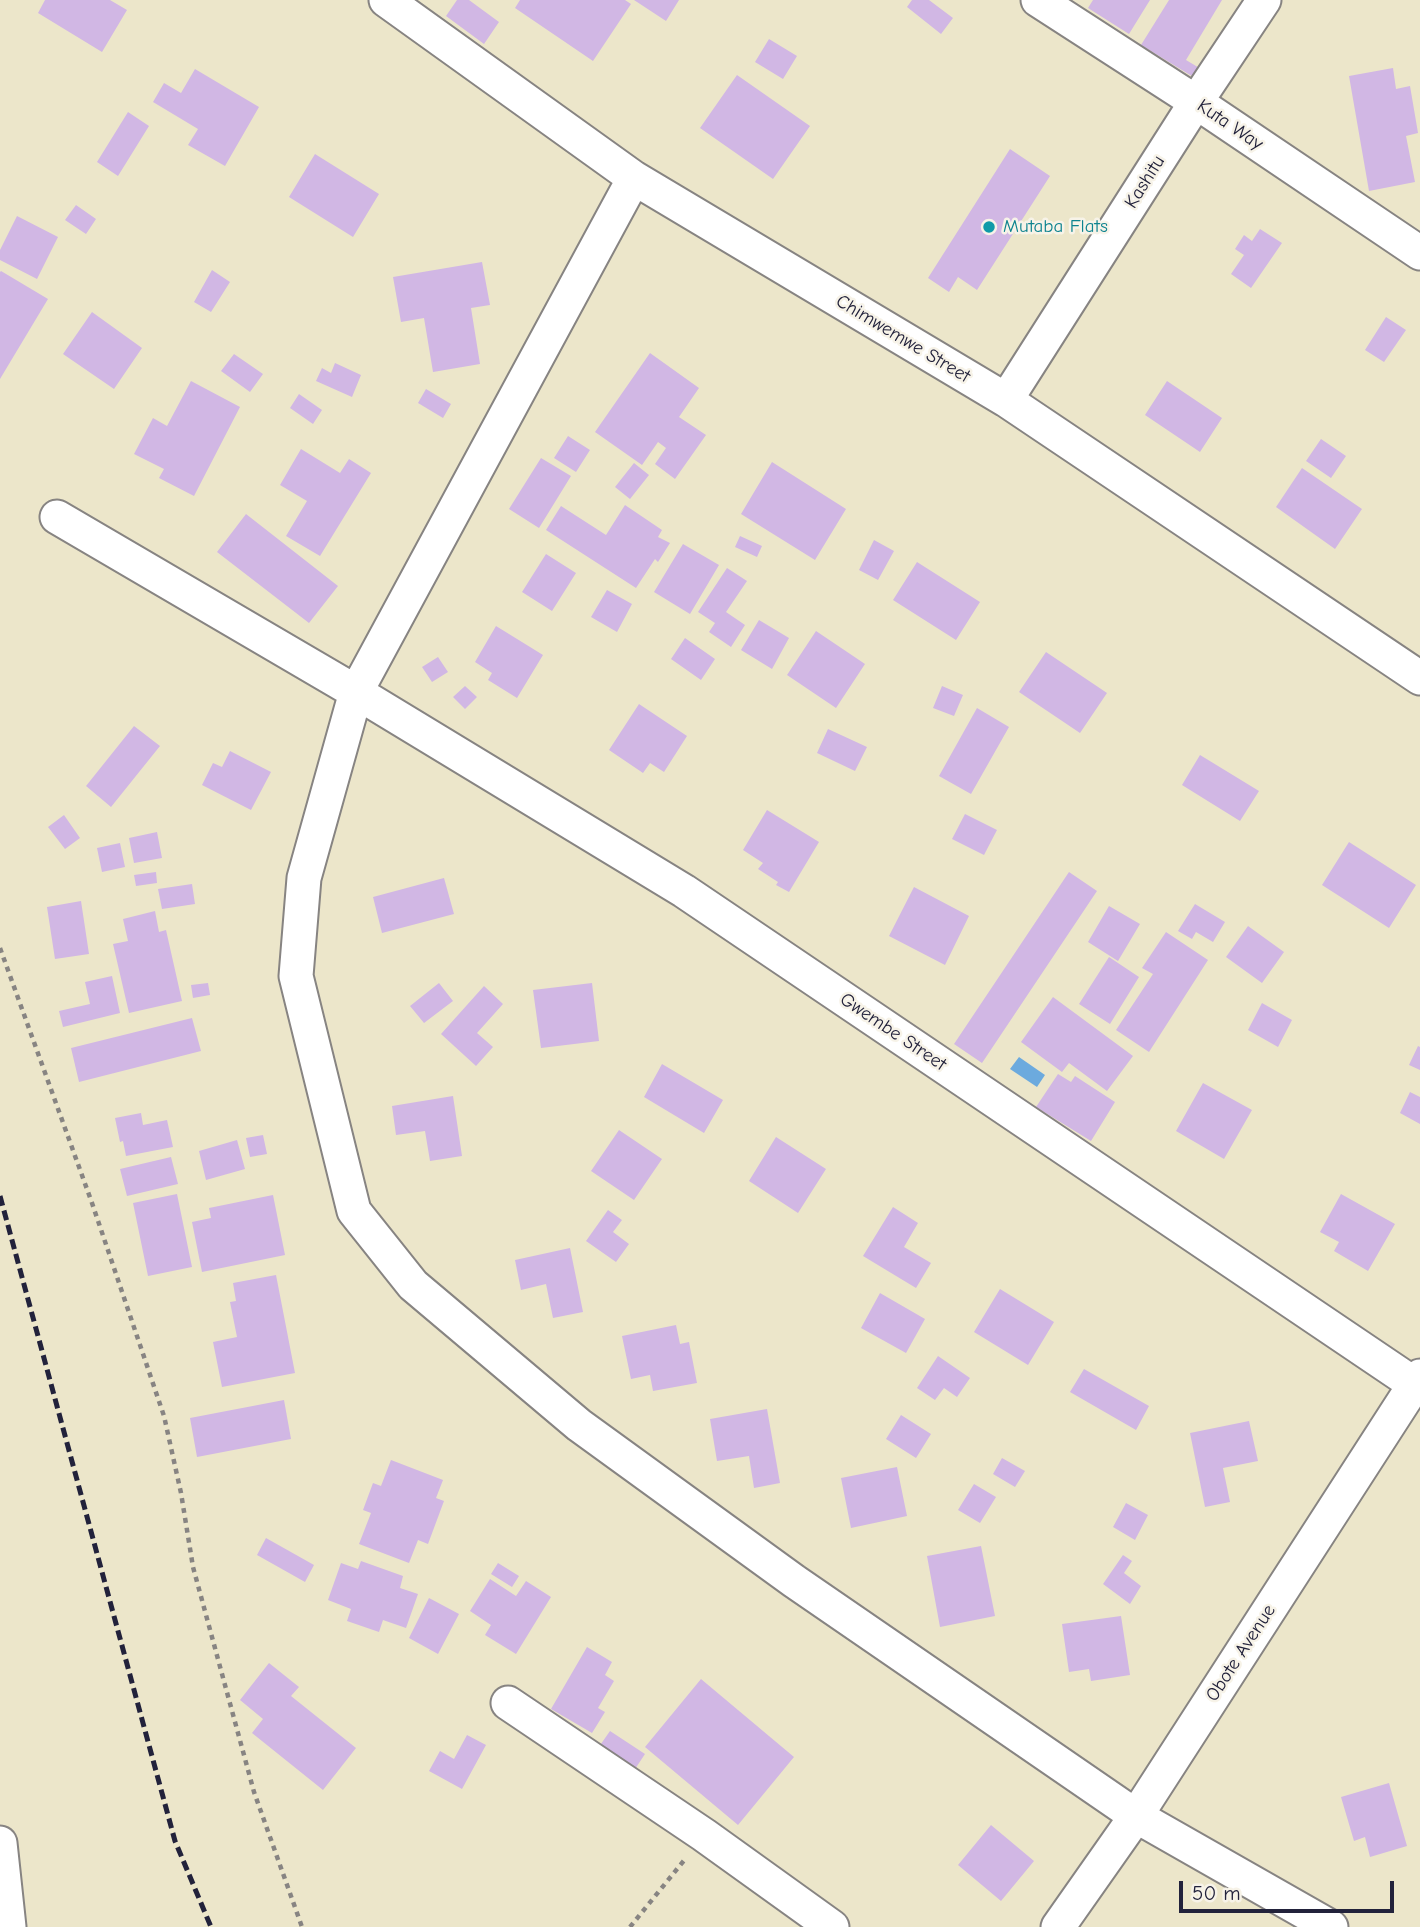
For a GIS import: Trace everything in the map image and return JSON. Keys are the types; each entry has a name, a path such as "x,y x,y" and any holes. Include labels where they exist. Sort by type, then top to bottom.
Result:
{"street":[{"name":"Chimwemwe Street","path":"386,0 634,178 1006,400 1420,678"},
{"name":"Kuta Way","path":"1038,0 1196,102 1420,253"},
{"name":"Kashitu","path":"1006,400 1264,0"},
{"path":"634,178 356,692 304,878 296,976 354,1211 413,1285 579,1425 794,1581 1136,1816 1331,1927"},
{"name":"Gwembe Street","path":"57,517 356,692 684,891 1418,1383"},
{"name":"Obote Avenue","path":"1058,1927 1136,1816 1418,1383"},
{"path":"508,1703 704,1835 832,1927"},
{"path":"0,1843 9,1927"}],"path":[{"path":"0,948 164,1416 181,1493 193,1567 254,1792 302,1927"},
{"path":"630,1927 704,1835"}],"water":[{"path":"1019,1057 1045,1075 1037,1087 1010,1069"}],"building":[{"path":"45,0 110,0 127,10 102,52 38,13"},
{"path":"457,0 469,0 499,22 484,44 446,16"},
{"path":"520,0 625,0 631,4 593,61 515,8"},
{"path":"634,0 679,0 666,21"},
{"path":"912,0 929,0 953,18 941,34 907,7"},
{"path":"1093,0 1150,0 1129,34 1088,8"},
{"path":"1169,0 1222,0 1186,60 1201,69 1195,78 1141,45"},
{"path":"769,39 797,56 783,79 755,62"},
{"path":"1393,68 1396,89 1410,86 1418,133 1406,136 1415,182 1369,191 1349,76"},
{"path":"195,69 259,107 225,166 188,145 198,129 153,102 164,83 181,93"},
{"path":"737,75 810,126 773,179 700,128"},
{"path":"128,112 149,126 118,176 97,162"},
{"name":"Mutaba Flats","path":"1010,149 1050,176 977,290 958,277 949,292 928,278"},
{"path":"315,154 379,194 353,237 289,197"},
{"path":"76,205 96,219 86,234 65,220"},
{"path":"17,216 58,237 37,279 0,260 0,250"},
{"path":"1260,229 1282,243 1251,288 1231,274 1244,255 1235,249 1244,235 1252,241"},
{"path":"482,262 490,305 471,308 480,364 433,372 424,318 401,322 393,277"},
{"path":"212,270 230,282 211,312 194,302"},
{"path":"0,272 48,299 0,379"},
{"path":"92,312 142,348 114,389 63,354"},
{"path":"1386,317 1406,330 1384,362 1365,350"},
{"path":"650,353 699,388 679,417 706,435 675,479 655,464 666,448 658,442 642,465 595,432"},
{"path":"234,354 263,374 250,392 221,371"},
{"path":"335,363 361,375 352,397 316,381 322,368 331,373"},
{"path":"191,381 240,407 194,496 159,478 164,469 134,454 153,418 167,426"},
{"path":"1167,381 1222,418 1200,452 1145,415"},
{"path":"426,389 451,404 443,418 418,403"},
{"path":"299,394 322,410 313,424 290,408"},
{"path":"568,436 590,450 576,472 554,458"},
{"path":"1321,439 1346,456 1331,478 1306,461"},
{"path":"301,449 340,473 349,459 371,473 320,556 286,536 307,501 280,485"},
{"path":"541,458 571,476 539,528 509,509"},
{"path":"772,462 846,509 815,560 741,514"},
{"path":"634,463 649,475 630,499 615,487"},
{"path":"1302,468 1362,509 1335,549 1276,507"},
{"path":"625,505 662,530 658,537 670,543 658,562 655,559 636,588 546,530 561,506 606,535"},
{"path":"246,514 338,586 309,623 217,552"},
{"path":"740,536 762,546 757,557 735,547"},
{"path":"874,540 894,551 878,580 859,570"},
{"path":"683,544 719,565 690,614 654,592"},
{"path":"546,554 576,573 552,611 522,592"},
{"path":"917,562 980,602 956,640 893,600"},
{"path":"727,568 747,581 726,612 745,625 731,647 709,632 715,623 698,612"},
{"path":"607,590 632,604 617,632 591,617"},
{"path":"759,620 789,638 772,669 741,650"},
{"path":"496,626 543,655 517,698 488,680 492,673 475,662"},
{"path":"816,631 865,664 836,708 787,675"},
{"path":"685,638 715,659 701,680 671,659"},
{"path":"1046,652 1107,693 1080,733 1019,692"},
{"path":"438,657 448,672 432,682 422,667"},
{"path":"465,686 477,697 465,709 453,697"},
{"path":"942,686 963,695 954,716 933,708"},
{"path":"639,704 687,736 664,772 650,763 643,773 609,750"},
{"path":"977,708 1009,727 971,794 939,776"},
{"path":"134,726 160,746 111,807 86,786"},
{"path":"828,729 867,747 855,771 817,753"},
{"path":"230,751 271,772 251,810 202,785 213,763 222,767"},
{"path":"1200,755 1259,791 1240,821 1182,785"},
{"path":"767,810 819,842 789,892 776,885 778,882 758,869 763,863 743,850"},
{"path":"965,814 997,830 984,855 952,839"},
{"path":"64,815 80,838 65,849 48,827"},
{"path":"157,832 162,858 134,863 129,838"},
{"path":"1349,842 1416,885 1389,928 1322,885"},
{"path":"120,843 125,867 102,872 97,848"},
{"path":"156,872 157,883 136,886 134,875"},
{"path":"1069,872 1097,891 982,1063 954,1044"},
{"path":"444,878 454,914 382,933 373,897"},
{"path":"192,884 195,904 162,909 158,889"},
{"path":"914,887 969,916 945,965 889,936"},
{"path":"81,901 89,954 55,959 47,907"},
{"path":"1195,904 1225,922 1213,942 1196,932 1192,939 1178,931"},
{"path":"1109,906 1140,924 1118,961 1088,942"},
{"path":"155,911 159,932 166,930 182,1001 129,1013 113,944 128,941 123,919"},
{"path":"1248,926 1284,952 1262,983 1226,957"},
{"path":"1166,932 1208,960 1149,1052 1116,1030 1153,974 1142,968"},
{"path":"1109,957 1139,977 1110,1024 1079,1004"},
{"path":"112,976 120,1013 63,1027 59,1011 90,1004 85,982"},
{"path":"208,983 210,995 193,998 191,985"},
{"path":"439,983 453,1001 424,1023 410,1006"},
{"path":"592,983 599,1041 541,1048 533,990"},
{"path":"484,986 503,1004 477,1033 493,1047 476,1066 441,1034"},
{"path":"1053,997 1133,1056 1107,1091 1069,1063 1062,1072 1021,1042"},
{"path":"1262,1003 1292,1020 1278,1047 1248,1030"},
{"path":"192,1018 201,1051 79,1082 71,1048"},
{"path":"1418,1046 1420,1047 1420,1070 1409,1065"},
{"path":"662,1064 723,1100 704,1133 644,1097"},
{"path":"1058,1074 1071,1082 1075,1076 1115,1102 1091,1141 1036,1107"},
{"path":"1203,1083 1252,1110 1224,1159 1176,1131"},
{"path":"1410,1092 1420,1097 1420,1124 1400,1113"},
{"path":"453,1096 462,1156 430,1161 425,1131 396,1135 392,1106"},
{"path":"141,1113 143,1125 167,1120 173,1147 126,1156 115,1118"},
{"path":"619,1130 662,1159 634,1200 591,1171"},
{"path":"263,1135 267,1154 250,1157 246,1138"},
{"path":"776,1137 826,1169 798,1213 749,1181"},
{"path":"237,1140 245,1169 206,1180 199,1151"},
{"path":"171,1157 178,1184 127,1196 120,1169"},
{"path":"177,1194 192,1267 148,1276 133,1203"},
{"path":"1341,1194 1395,1224 1368,1271 1334,1251 1339,1242 1320,1232"},
{"path":"273,1195 285,1255 202,1272 192,1222 211,1218 209,1208"},
{"path":"893,1207 918,1223 904,1247 931,1263 916,1288 863,1256"},
{"path":"608,1210 622,1220 613,1232 629,1244 616,1262 586,1241"},
{"path":"570,1248 583,1312 553,1318 546,1284 521,1290 515,1260"},
{"path":"276,1275 295,1373 222,1387 213,1342 237,1337 230,1302 236,1301 233,1283"},
{"path":"1000,1289 1054,1322 1028,1365 974,1332"},
{"path":"880,1293 925,1319 906,1353 861,1328"},
{"path":"676,1325 680,1344 689,1342 697,1383 653,1391 650,1375 631,1379 622,1336"},
{"path":"938,1356 970,1378 957,1397 944,1388 935,1400 917,1388"},
{"path":"1084,1369 1149,1406 1136,1430 1070,1392"},
{"path":"284,1400 291,1439 197,1457 190,1418"},
{"path":"767,1409 780,1483 754,1488 749,1456 717,1461 710,1419"},
{"path":"901,1415 931,1434 916,1458 886,1439"},
{"path":"1249,1421 1258,1461 1223,1468 1230,1502 1205,1507 1190,1433"},
{"path":"1002,1458 1025,1471 1015,1487 993,1474"},
{"path":"391,1460 443,1480 436,1498 444,1501 428,1544 418,1540 409,1563 359,1544 371,1513 363,1510 373,1483 381,1486"},
{"path":"897,1467 907,1516 851,1528 841,1478"},
{"path":"974,1484 996,1497 980,1523 958,1510"},
{"path":"1126,1503 1148,1515 1135,1540 1113,1527"},
{"path":"266,1538 314,1565 305,1582 257,1555"},
{"path":"981,1546 995,1616 940,1627 927,1556"},
{"path":"1123,1555 1132,1561 1124,1573 1141,1586 1130,1604 1103,1584"},
{"path":"361,1561 403,1576 400,1588 418,1594 406,1628 383,1620 379,1632 347,1621 351,1609 328,1600 341,1563 358,1569"},
{"path":"498,1563 519,1576 512,1587 491,1574"},
{"path":"490,1579 516,1596 526,1581 551,1597 516,1654 485,1635 491,1625 470,1611"},
{"path":"429,1598 459,1614 438,1654 409,1638"},
{"path":"1121,1616 1130,1675 1091,1681 1089,1669 1069,1672 1062,1624"},
{"path":"587,1647 612,1662 605,1675 614,1681 598,1708 605,1712 592,1733 551,1709"},
{"path":"269,1663 299,1687 291,1696 356,1748 323,1790 252,1733 263,1719 240,1700"},
{"path":"701,1679 794,1757 738,1825 645,1747"},
{"path":"610,1731 645,1754 631,1775 596,1751"},
{"path":"467,1735 486,1745 462,1789 429,1771 440,1751 454,1759"},
{"path":"1389,1783 1407,1846 1370,1857 1365,1837 1354,1841 1341,1797"},
{"path":"991,1825 1034,1861 1001,1901 958,1865"}],"railway":[{"path":"0,1196 175,1841 211,1927"}],"place":[{"name":"Mutaba Flats","path":"989,227"}]}
